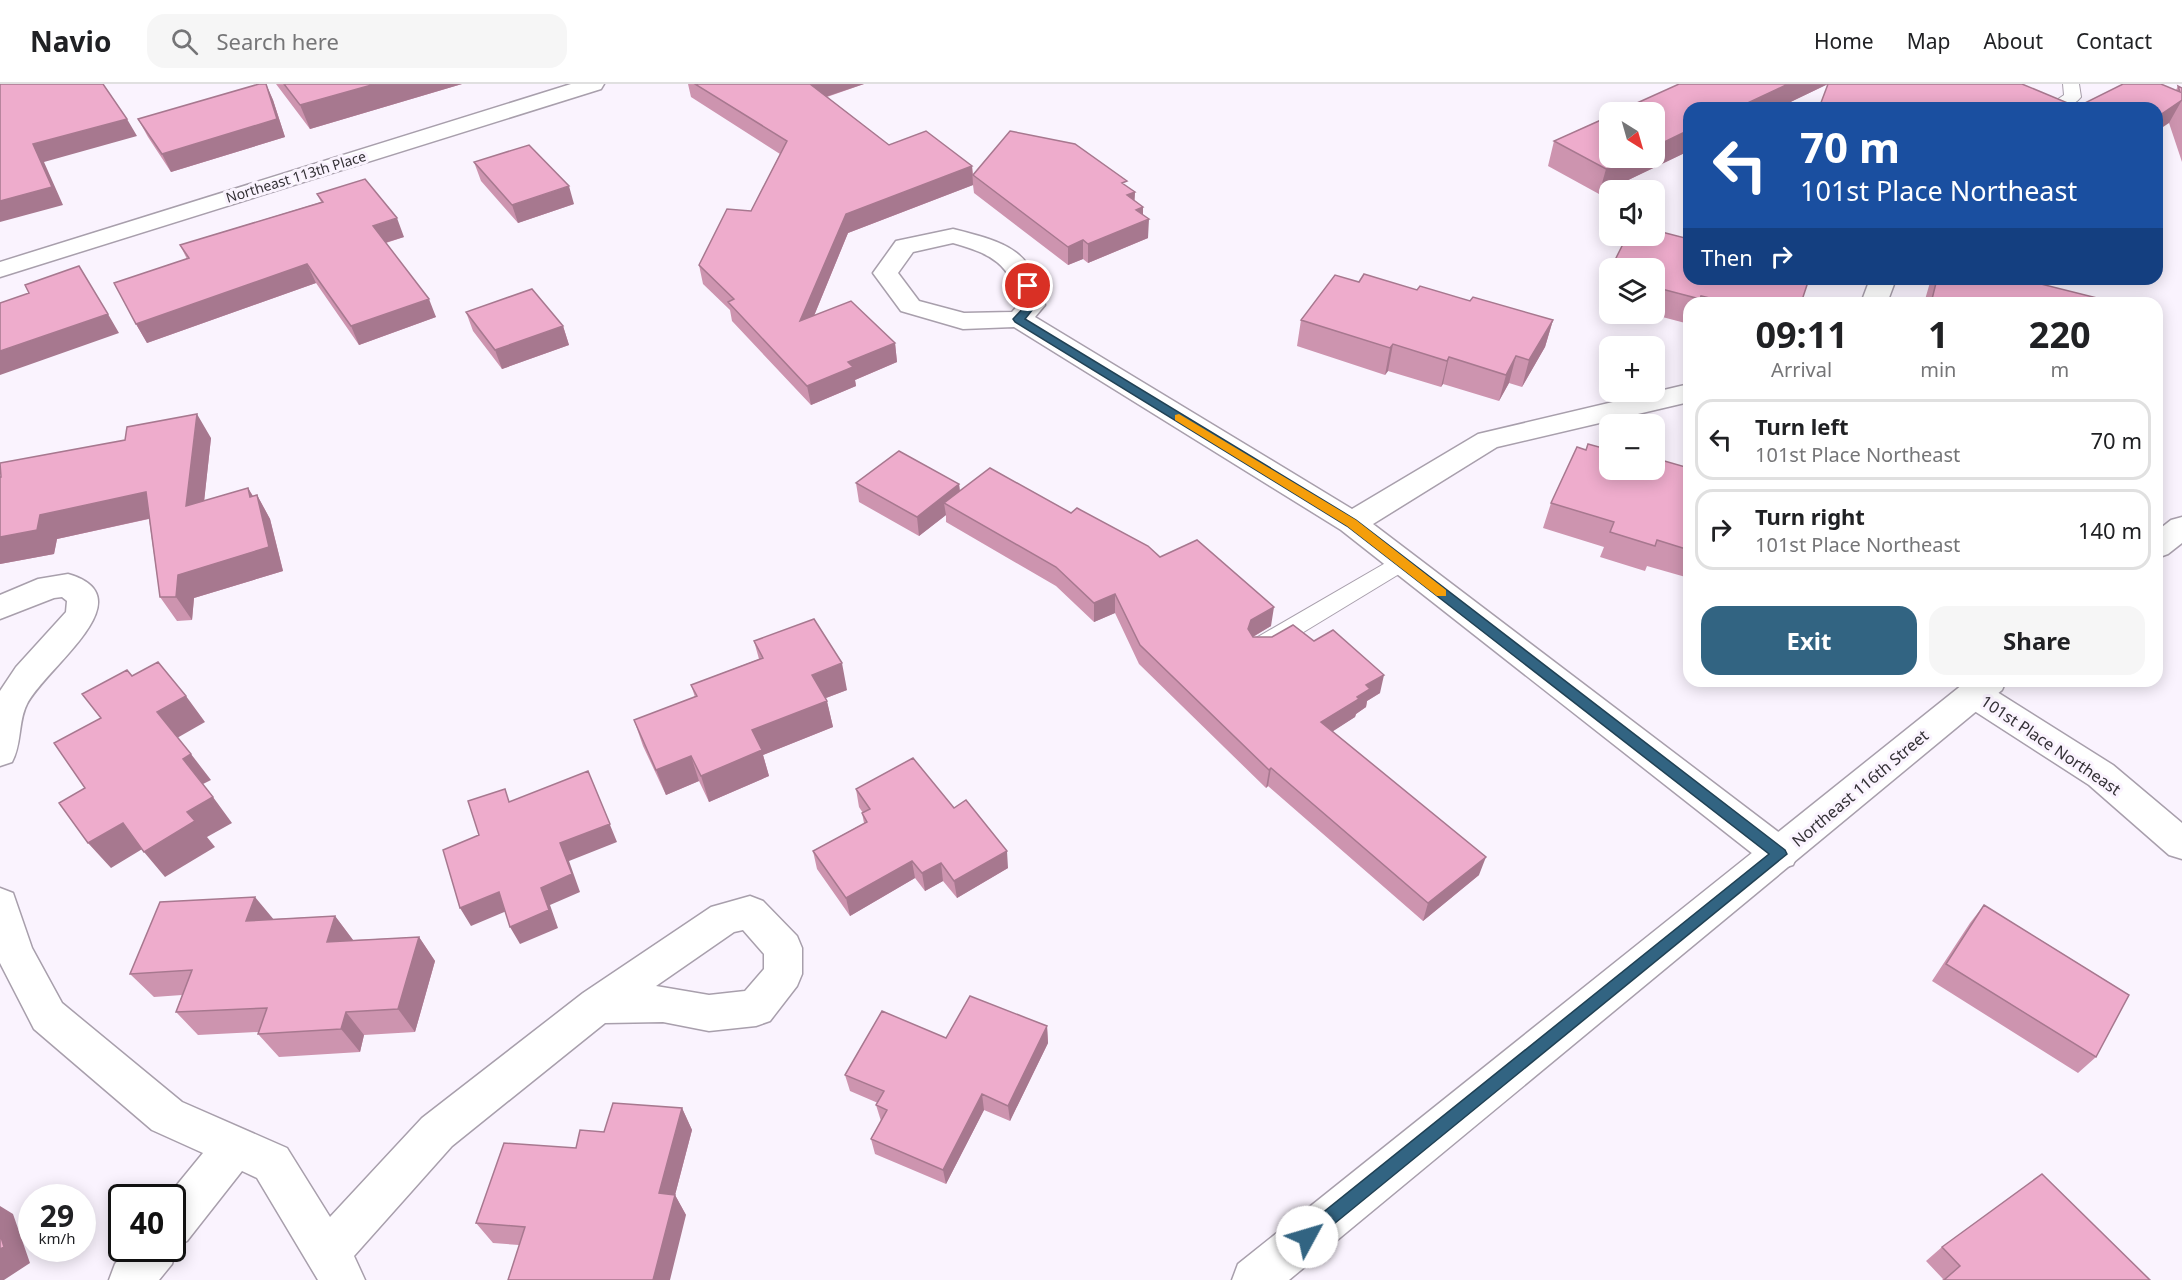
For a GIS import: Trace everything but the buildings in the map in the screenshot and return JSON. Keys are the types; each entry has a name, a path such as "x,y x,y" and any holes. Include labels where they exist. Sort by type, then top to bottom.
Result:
{"street":[{"name":"Northeast 113th Place","path":"0,270 592,84"},
{"path":"1019,319 1032,304 1028,286 1017,264 987,245 953,236 905,246 885,273 910,306 963,321 1019,319 1352,523 1780,854"},
{"path":"1352,523 1488,440 1683,394"},
{"path":"2163,542 2182,527"},
{"path":"0,608 49,587 68,585 83,597 82,615 28,676 5,691 0,752"},
{"name":"Northeast 116th Street","path":"1254,1280 1982,688"},
{"name":"101st Place Northeast","path":"1982,688 2101,775 2182,844"},
{"path":"0,904 14,952 48,1017 167,1116 272,1163 336,1266 438,1132 597,1006"},
{"path":"186,1208 235,1146"},
{"path":"131,1280 145,1262"}],"lane":[{"path":"2063,102 2073,97 2071,84"},
{"path":"1260,647 1401,562"}],"slow traffic":[{"path":"1179,418 1352,523 1441,593"}],"route":[{"path":"1028,286 1032,304 1019,319 1352,523 1780,854 1307,1237"}]}
